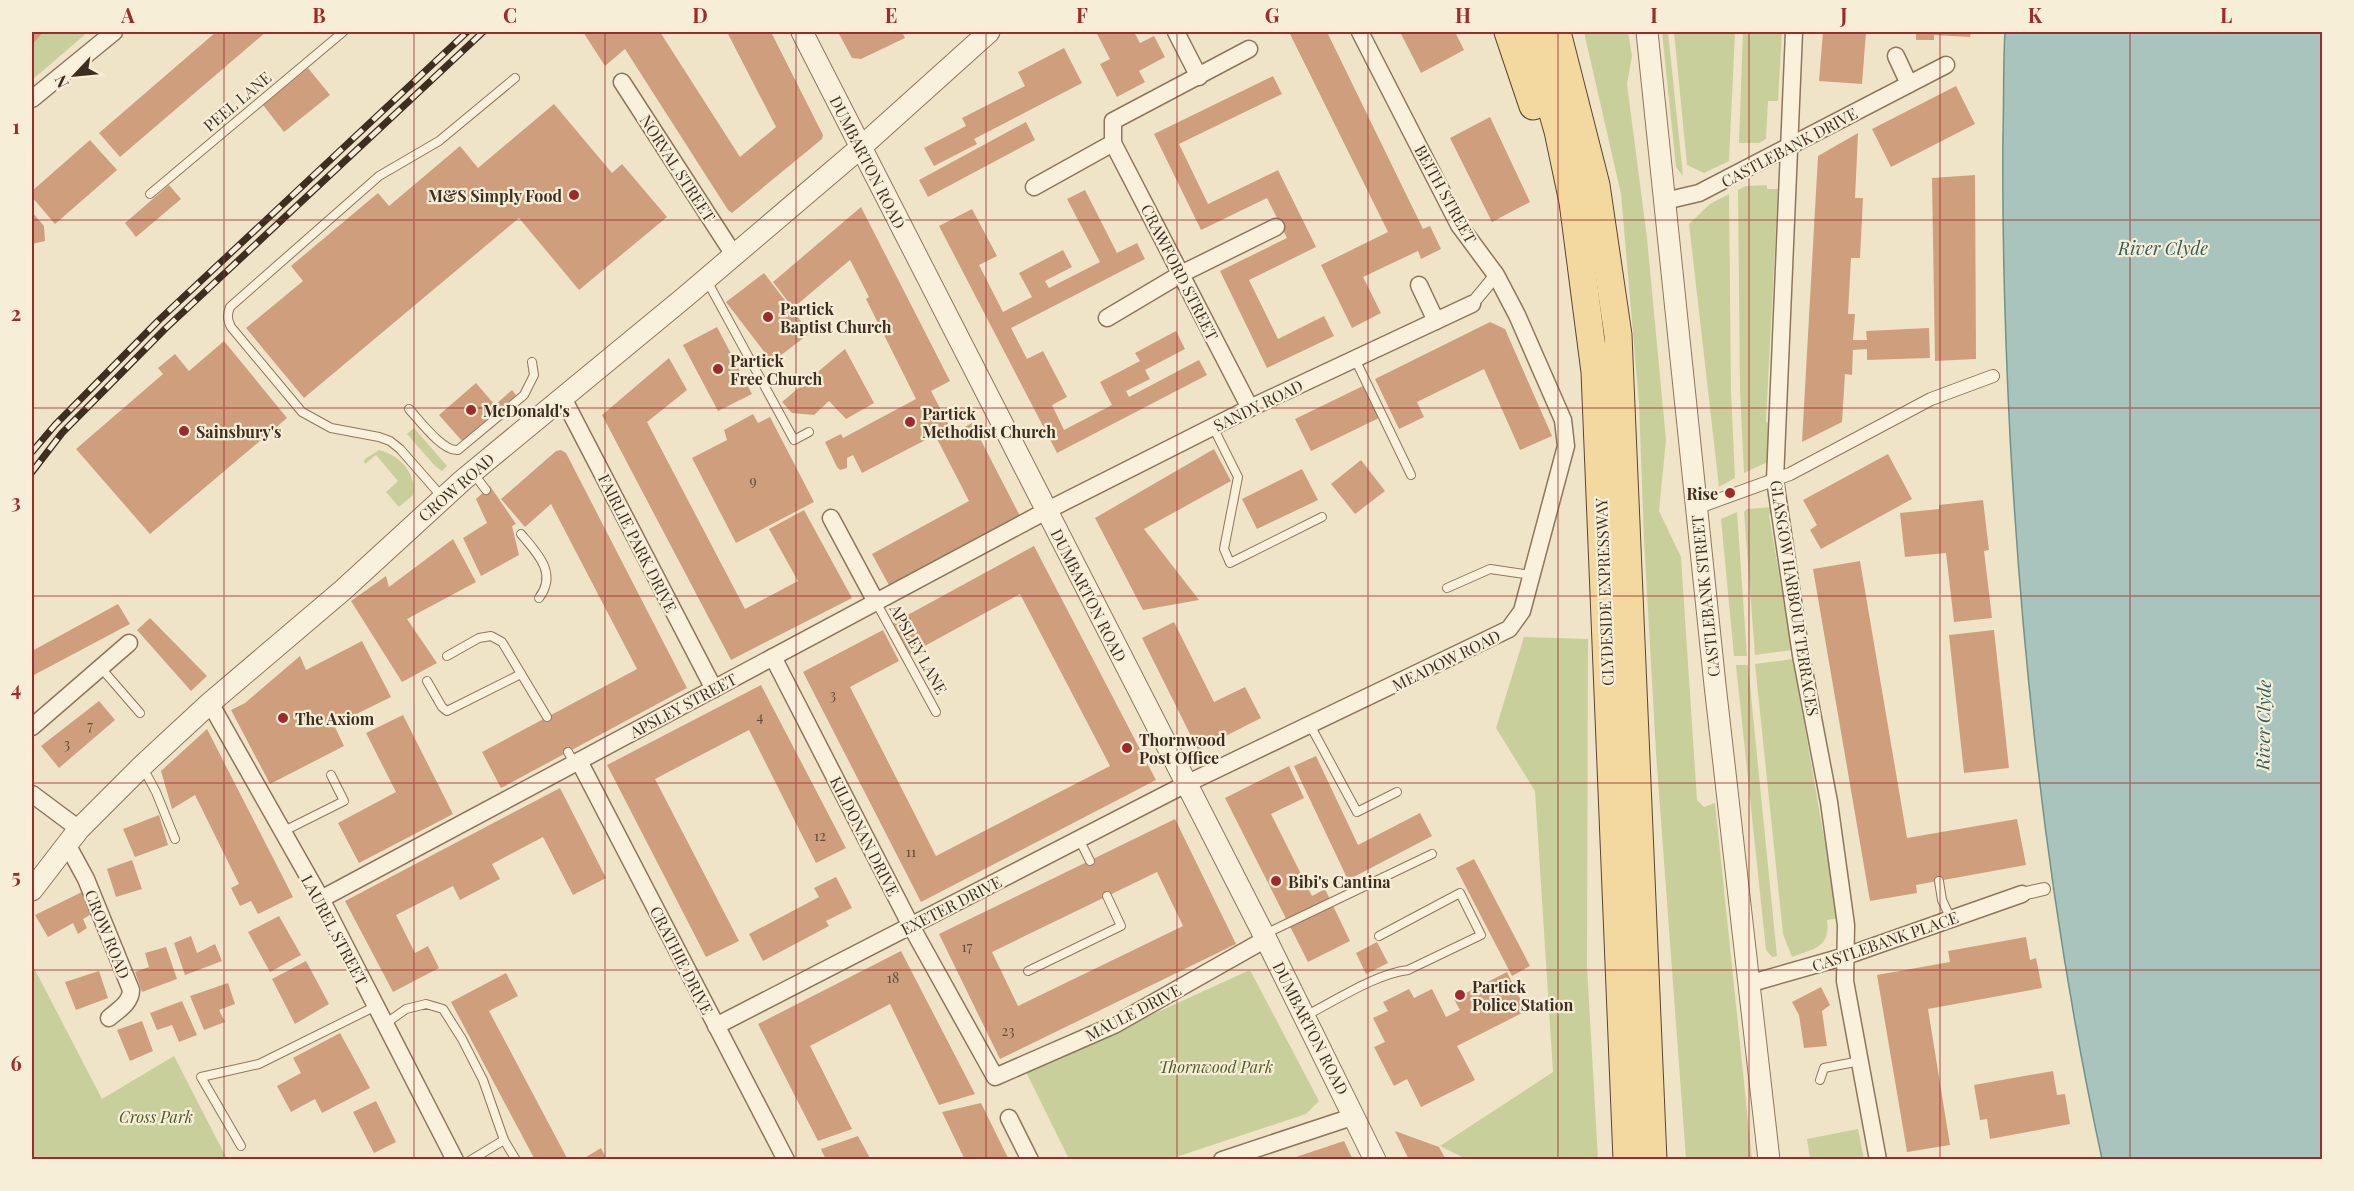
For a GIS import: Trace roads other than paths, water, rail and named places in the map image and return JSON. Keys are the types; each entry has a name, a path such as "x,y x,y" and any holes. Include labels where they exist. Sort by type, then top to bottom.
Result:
{"main road":[{"path":"1508,32 1582,267"},
{"name":"CLYDESIDE EXPRESSWAY","path":"1530,32 1558,131 1573,202 1595,372 1626,1160"},
{"name":"CLYDESIDE EXPRESSWAY","path":"1557,32 1596,185 1618,335 1653,1160"},
{"path":"1575,32 1604,144 1622,247 1625,297 1618,335"},
{"path":"1608,1160 1604,872 1613,792"},
{"path":"1643,920 1662,995 1671,1160"}],"street":[{"path":"32,99 114,32"},
{"name":"DUMBARTON ROAD","path":"802,32 1265,937 1375,1160"},
{"name":"CROW ROAD","path":"32,890 73,836 142,766 210,703 473,472 861,148 989,32"},
{"path":"1176,32 1199,77"},
{"name":"BEITH STREET","path":"1360,32 1460,225 1496,275 1517,315 1549,388"},
{"name":"CASTLEBANK STREET","path":"1647,32 1696,508 1769,1160"},
{"name":"GLASGOW HARBOUR TERRACES","path":"1794,32 1775,480 1801,655 1829,802 1846,925 1845,981 1878,1160"},
{"path":"1034,187 1113,140 1113,121 1249,49"},
{"path":"1896,56 1909,84"},
{"name":"CASTLEBANK DRIVE","path":"1665,201 1699,194 1788,145 1946,65"},
{"name":"NORVAL STREET","path":"622,82 734,255"},
{"name":"CRAWFORD STREET","path":"1113,140 1250,408"},
{"path":"1107,318 1181,274 1275,227"},
{"path":"1472,304 1496,275"},
{"path":"1419,285 1436,321"},
{"name":"SANDY ROAD","path":"1046,511 1250,408 1472,304"},
{"path":"1696,508 1790,474 1931,399 1993,376"},
{"name":"MEADOW ROAD","path":"1186,784 1509,629 1522,611 1566,446 1563,420 1549,388"},
{"name":"FAIRLIE PARK DRIVE","path":"563,398 714,689"},
{"name":"APSLEY STREET","path":"321,899 516,794 574,759 714,689 1046,511"},
{"path":"831,518 876,602"},
{"path":"32,727 129,643"},
{"name":"KILDONAN DRIVE","path":"773,657 911,926 995,1077"},
{"name":"LAUREL STREET","path":"210,703 321,899 456,1160"},
{"name":"CRATHIE DRIVE","path":"574,759 786,1160"},
{"name":"EXETER DRIVE","path":"716,1026 1186,784"},
{"path":"32,794 73,836"},
{"name":"CROW ROAD","path":"73,836 86,879 131,990 131,997 125,1005 109,1018"},
{"path":"2022,894 2044,889"},
{"name":"CASTLEBANK PLACE","path":"1748,984 1846,956 2022,894"},
{"name":"MAULE DRIVE","path":"995,1077 1114,1025 1265,937"},
{"path":"1222,1160 1355,1116"},
{"path":"1009,1118 1030,1160"}],"lane":[{"name":"PEEL LANE","path":"150,194 343,32"},
{"path":"443,498 400,449 390,441 380,436 331,428 302,412 231,327 227,320 228,313 230,306 379,176 439,141 515,78"},
{"path":"706,279 794,440 809,432"},
{"path":"1355,359 1411,475"},
{"path":"410,409 443,445 452,451 458,450 524,395 534,375 532,362"},
{"path":"1213,427 1238,477 1224,549 1230,563 1322,517"},
{"path":"473,472 486,490"},
{"path":"521,534 548,573 548,582 539,598"},
{"path":"1447,588 1490,569 1531,574"},
{"name":"APSLEY LANE","path":"876,602 936,712"},
{"path":"447,656 479,638 491,636 502,642 547,717"},
{"path":"101,668 140,713"},
{"path":"427,681 442,707 447,711 521,674"},
{"path":"1310,725 1357,812 1396,792"},
{"path":"142,766 156,792 175,839"},
{"path":"282,832 344,801 332,775"},
{"path":"1079,839 1090,861"},
{"path":"1265,937 1432,854"},
{"path":"1939,881 1942,900 1951,919"},
{"path":"1304,1016 1370,983 1398,971 1408,970 1481,935 1460,893 1379,936"},
{"path":"1028,971 1121,926 1107,896"},
{"path":"385,1024 406,1009 426,1004 443,1009 462,1039 483,1080 504,1140 516,1160"},
{"path":"241,1146 201,1077 259,1064 376,1006"},
{"path":"1820,1080 1824,1068 1860,1061"},
{"path":"471,1160 504,1140"}],"water":[{"name":"River Clyde","path":"2005,32 2322,32 2322,1159 2102,1159 2068,981 2054,890 2031,708 2023,617 2010,436 2005,323 2003,172"}],"railway":[{"path":"32,452 55,425 159,320 467,32"},
{"path":"32,472 62,433 165,329 483,32"}],"place":[{"name":"M&S Simply Food","path":"574,195"},
{"name":"Partick Baptist Church","path":"768,317"},
{"name":"Partick Free Church","path":"718,369"},
{"name":"McDonald's","path":"471,410"},
{"name":"Partick Methodist Church","path":"910,422"},
{"name":"Sainsbury's","path":"184,431"},
{"name":"Rise","path":"1730,493"},
{"name":"The Axiom","path":"283,718"},
{"name":"Thornwood Post Office","path":"1127,748"},
{"name":"Bibi's Cantina","path":"1276,881"},
{"name":"Partick Police Station","path":"1460,995"}],"park label":[{"name":"Thornwood Park","path":"1216,1066"},
{"name":"Cross Park","path":"156,1116"}]}
